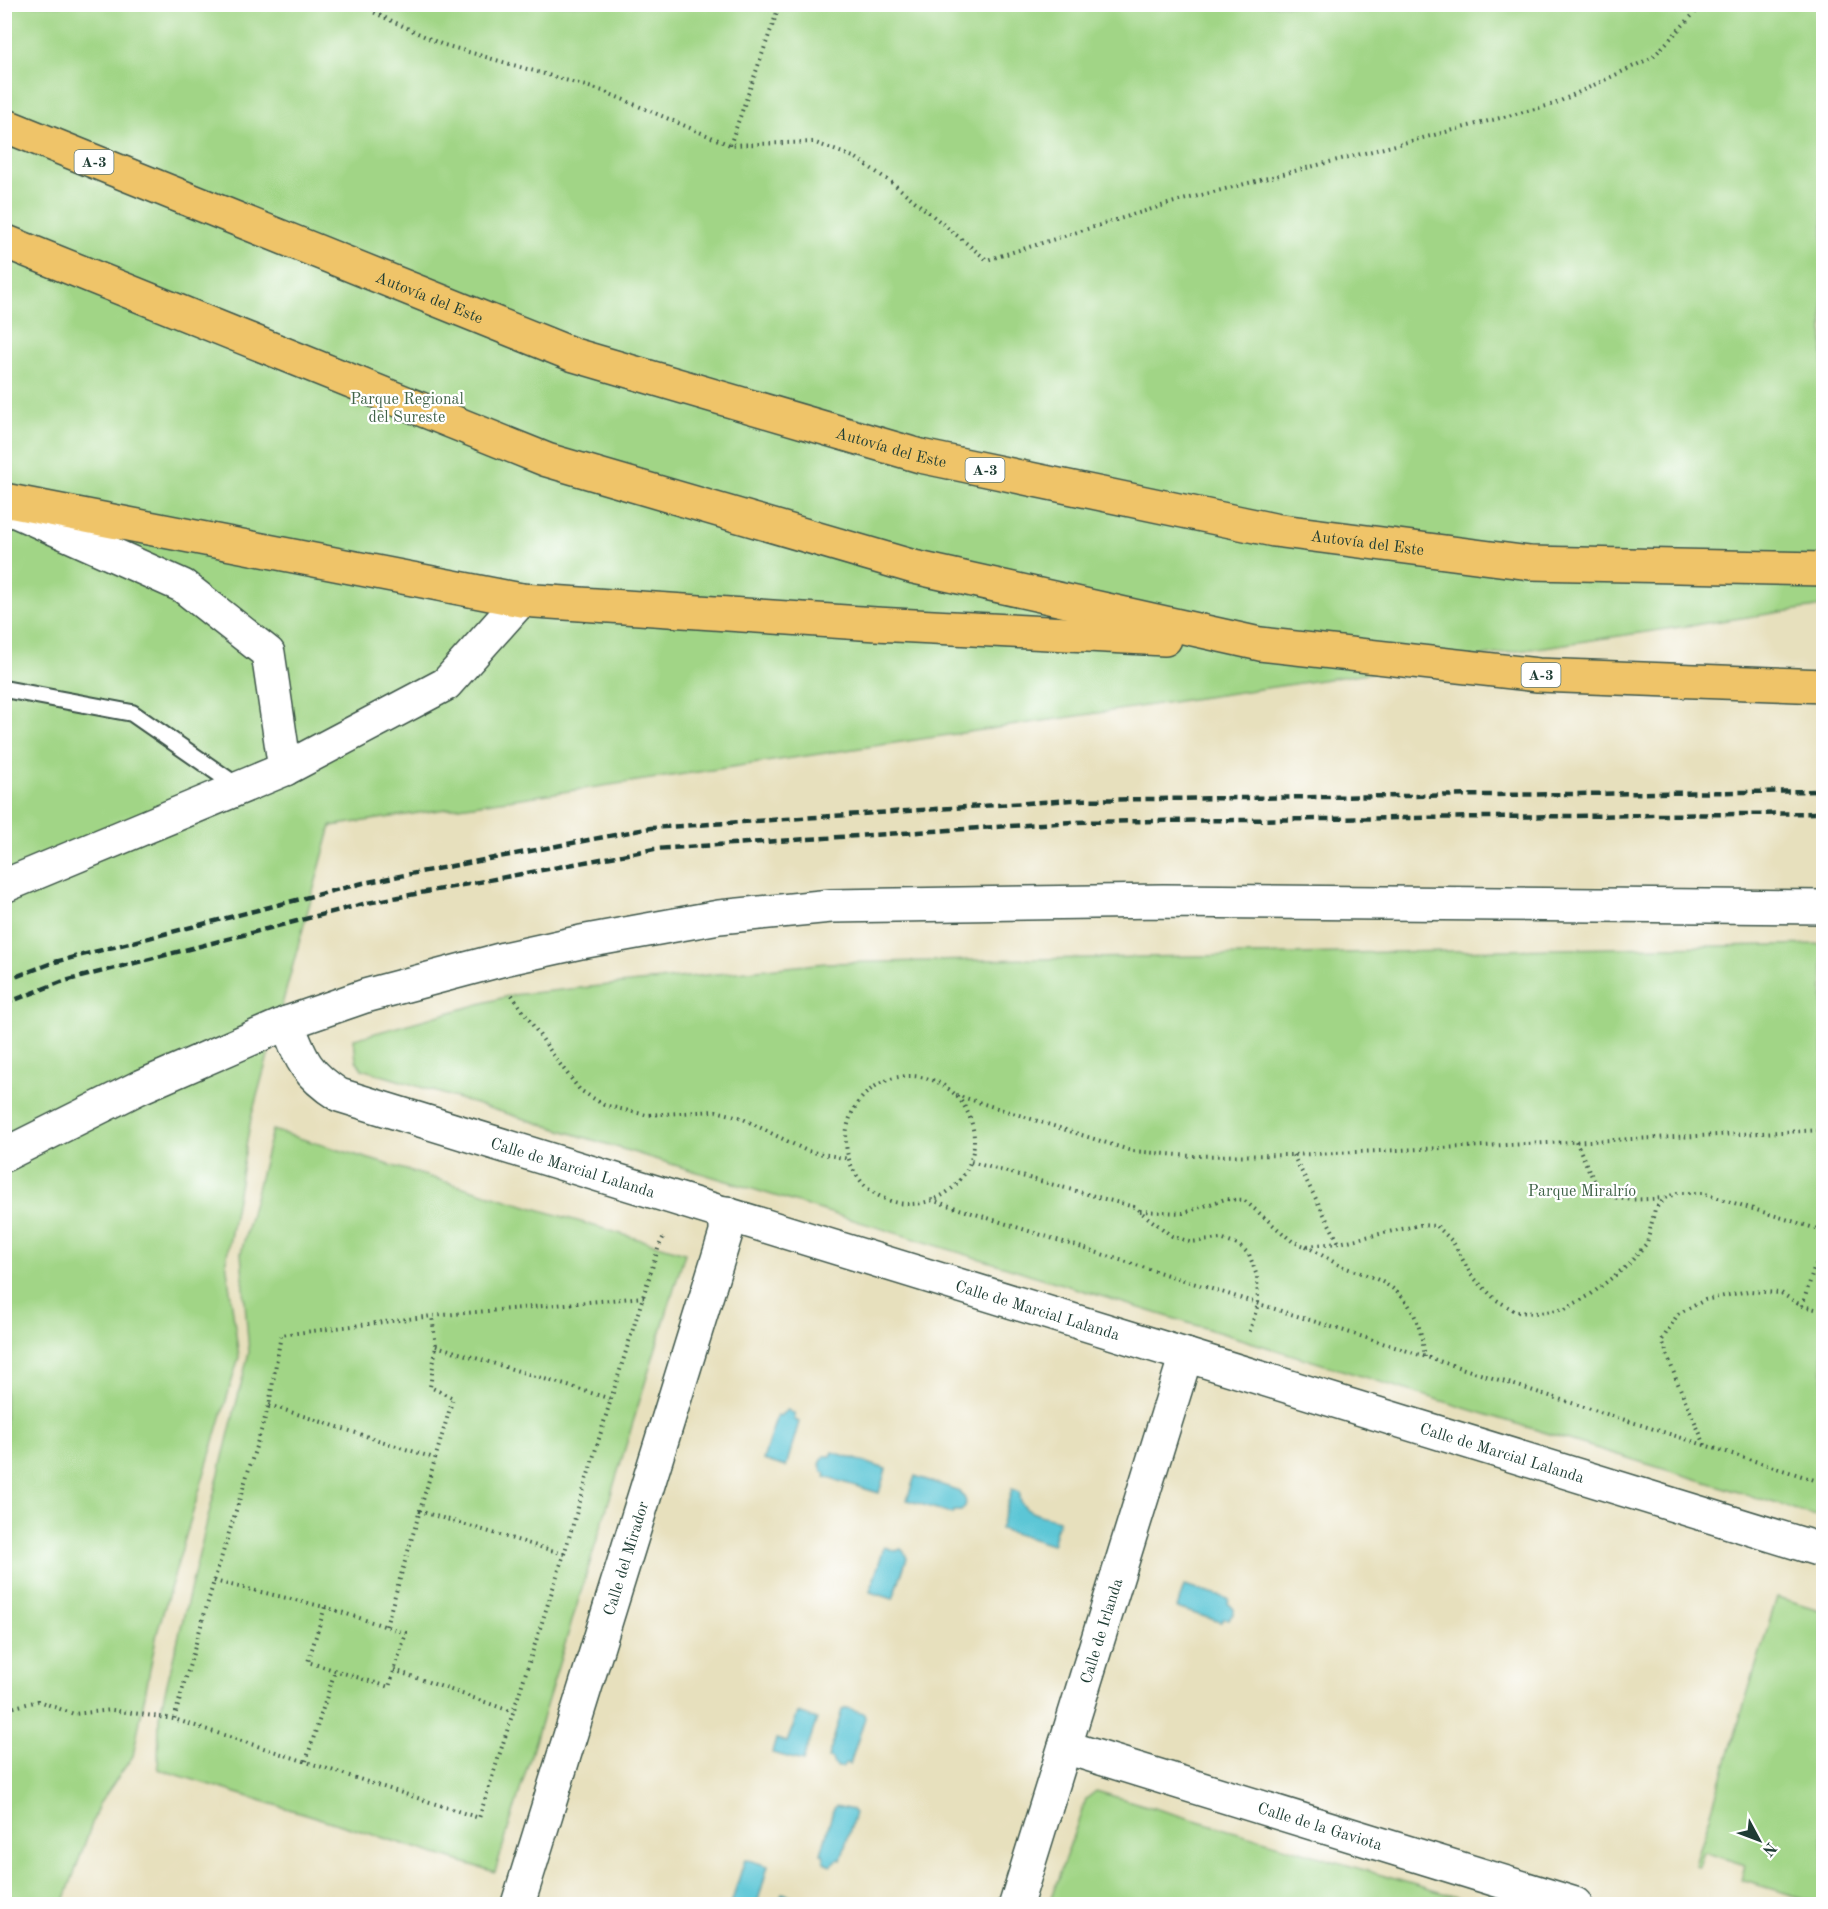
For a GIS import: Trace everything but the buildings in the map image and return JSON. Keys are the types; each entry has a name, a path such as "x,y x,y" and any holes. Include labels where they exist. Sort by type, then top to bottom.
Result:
{"highway":[{"name":"Autovía del Este","path":"4,125 574,355 920,456 1274,530 1519,561 1824,570"},
{"name":"A-3","path":"4,241 547,460 914,567 1260,644 1538,675 1824,686"},
{"path":"4,500 521,600 876,624 1260,644"}],"street":[{"path":"4,506 183,586 268,653 285,769"},
{"path":"4,886 285,769 447,684 521,600"},
{"path":"4,1155 138,1088 287,1023 376,993 504,959 581,942 719,917 831,906 1164,901 1824,907"},
{"name":"Calle de Marcial Lalanda","path":"287,1023 308,1070 321,1083 339,1095 1824,1551"},
{"name":"Calle del Mirador","path":"518,1905 726,1233 726,1213"},
{"name":"Calle de Irlanda","path":"1016,1905 1186,1355"},
{"name":"Calle de la Gaviota","path":"1065,1747 1575,1905"}],"lane":[{"path":"4,689 132,713 240,788"}],"path":[{"path":"366,4 373,12 441,44 603,91 730,145 813,142 856,158 895,185 987,260 1171,203 1554,104 1653,57 1702,4"},
{"path":"730,145 780,4"},
{"path":"512,994 580,1090 604,1105 646,1115 716,1112 739,1117 807,1151 849,1159"},
{"path":"916,1075 938,1082 956,1095 967,1110 973,1126 974,1144 970,1162 961,1179 948,1192 931,1200 908,1204 885,1199 866,1187 852,1169 849,1159 846,1148 847,1125 857,1103 872,1087 893,1078 916,1075"},
{"path":"956,1095 1132,1151 1191,1156 1293,1155 1824,1130"},
{"path":"1576,1141 1594,1183 1601,1191 1614,1199 1634,1201 1665,1198 1677,1193 1702,1193 1824,1231"},
{"path":"1293,1155 1339,1244"},
{"path":"970,1162 1134,1207 1172,1236 1190,1242 1221,1239 1240,1246 1249,1254 1257,1276 1258,1304 1246,1341"},
{"path":"1305,1246 1339,1244 1420,1225 1437,1226 1453,1242 1471,1275 1495,1299 1516,1312 1539,1313 1564,1309 1590,1295 1627,1266 1647,1243 1655,1209 1665,1198"},
{"path":"1140,1211 1183,1213 1225,1199 1244,1200 1293,1242 1340,1265 1376,1278 1396,1290 1411,1308 1422,1331 1425,1357"},
{"path":"931,1200 1824,1483"},
{"path":"4,1713 7,1709 38,1701 74,1714 112,1710 174,1719 479,1818 663,1236 673,1239"},
{"path":"1802,1306 1814,1269 1824,1252"},
{"path":"1705,1445 1676,1379 1662,1340 1678,1314 1706,1300 1748,1291 1781,1293 1802,1306 1824,1311"},
{"path":"174,1719 214,1581 270,1405 280,1335 432,1316 644,1297"},
{"path":"386,1626 453,1398 430,1387 436,1346 432,1316"},
{"path":"436,1346 611,1399"},
{"path":"270,1405 434,1458"},
{"path":"419,1511 564,1554"},
{"path":"214,1581 325,1607 406,1633 389,1688 308,1662 325,1607"},
{"path":"394,1670 513,1712"},
{"path":"306,1761 335,1671"}],"green space":[{"name":"Parque Regional del Sureste","path":"5,5 1823,5 1823,606 331,826 251,1118 226,1261 239,1357 157,1633 133,1756 99,1804 63,1904 5,1904"},
{"name":"Parque Miralrío","path":"1823,944 1823,1518 362,1069 356,1060 354,1039 512,995 826,963"},
{"path":"272,1130 685,1253 495,1872 158,1769 159,1716 249,1352 241,1253"},
{"path":"1777,1597 1823,1611 1823,1904 1741,1880 1745,1865 1704,1852 1699,1866 1695,1865"},
{"path":"1096,1791 1480,1904 1049,1904 1086,1799"}],"water":[{"path":"788,1410 799,1422 786,1467 763,1460 777,1415 780,1416"},
{"path":"833,1452 886,1469 879,1493 825,1477 826,1474 822,1471 820,1464 824,1456 831,1456"},
{"path":"915,1476 960,1491 965,1500 965,1506 961,1511 954,1511 953,1514 907,1500"},
{"path":"1012,1489 1020,1492 1020,1499 1027,1509 1059,1520 1052,1545 1000,1529"},
{"path":"884,1547 896,1551 901,1549 907,1558 893,1599 870,1592"},
{"path":"1184,1586 1229,1599 1228,1603 1234,1609 1234,1613 1229,1619 1223,1618 1221,1622 1177,1608"},
{"path":"847,1708 864,1713 865,1718 850,1764 846,1763 838,1767 832,1759 828,1758 842,1710"},
{"path":"798,1713 817,1719 803,1761 772,1753 776,1739 787,1742"},
{"path":"836,1806 855,1813 841,1860 838,1859 831,1865 825,1862 821,1854"},
{"path":"745,1859 768,1866 757,1904 731,1904"},
{"path":"782,1893 805,1900 803,1904 779,1904"}],"railway":[{"path":"4,981 55,962 363,883 651,828 1072,800 1824,791"},
{"path":"4,1004 61,982 367,903 654,849 1073,822 1824,813"}]}
